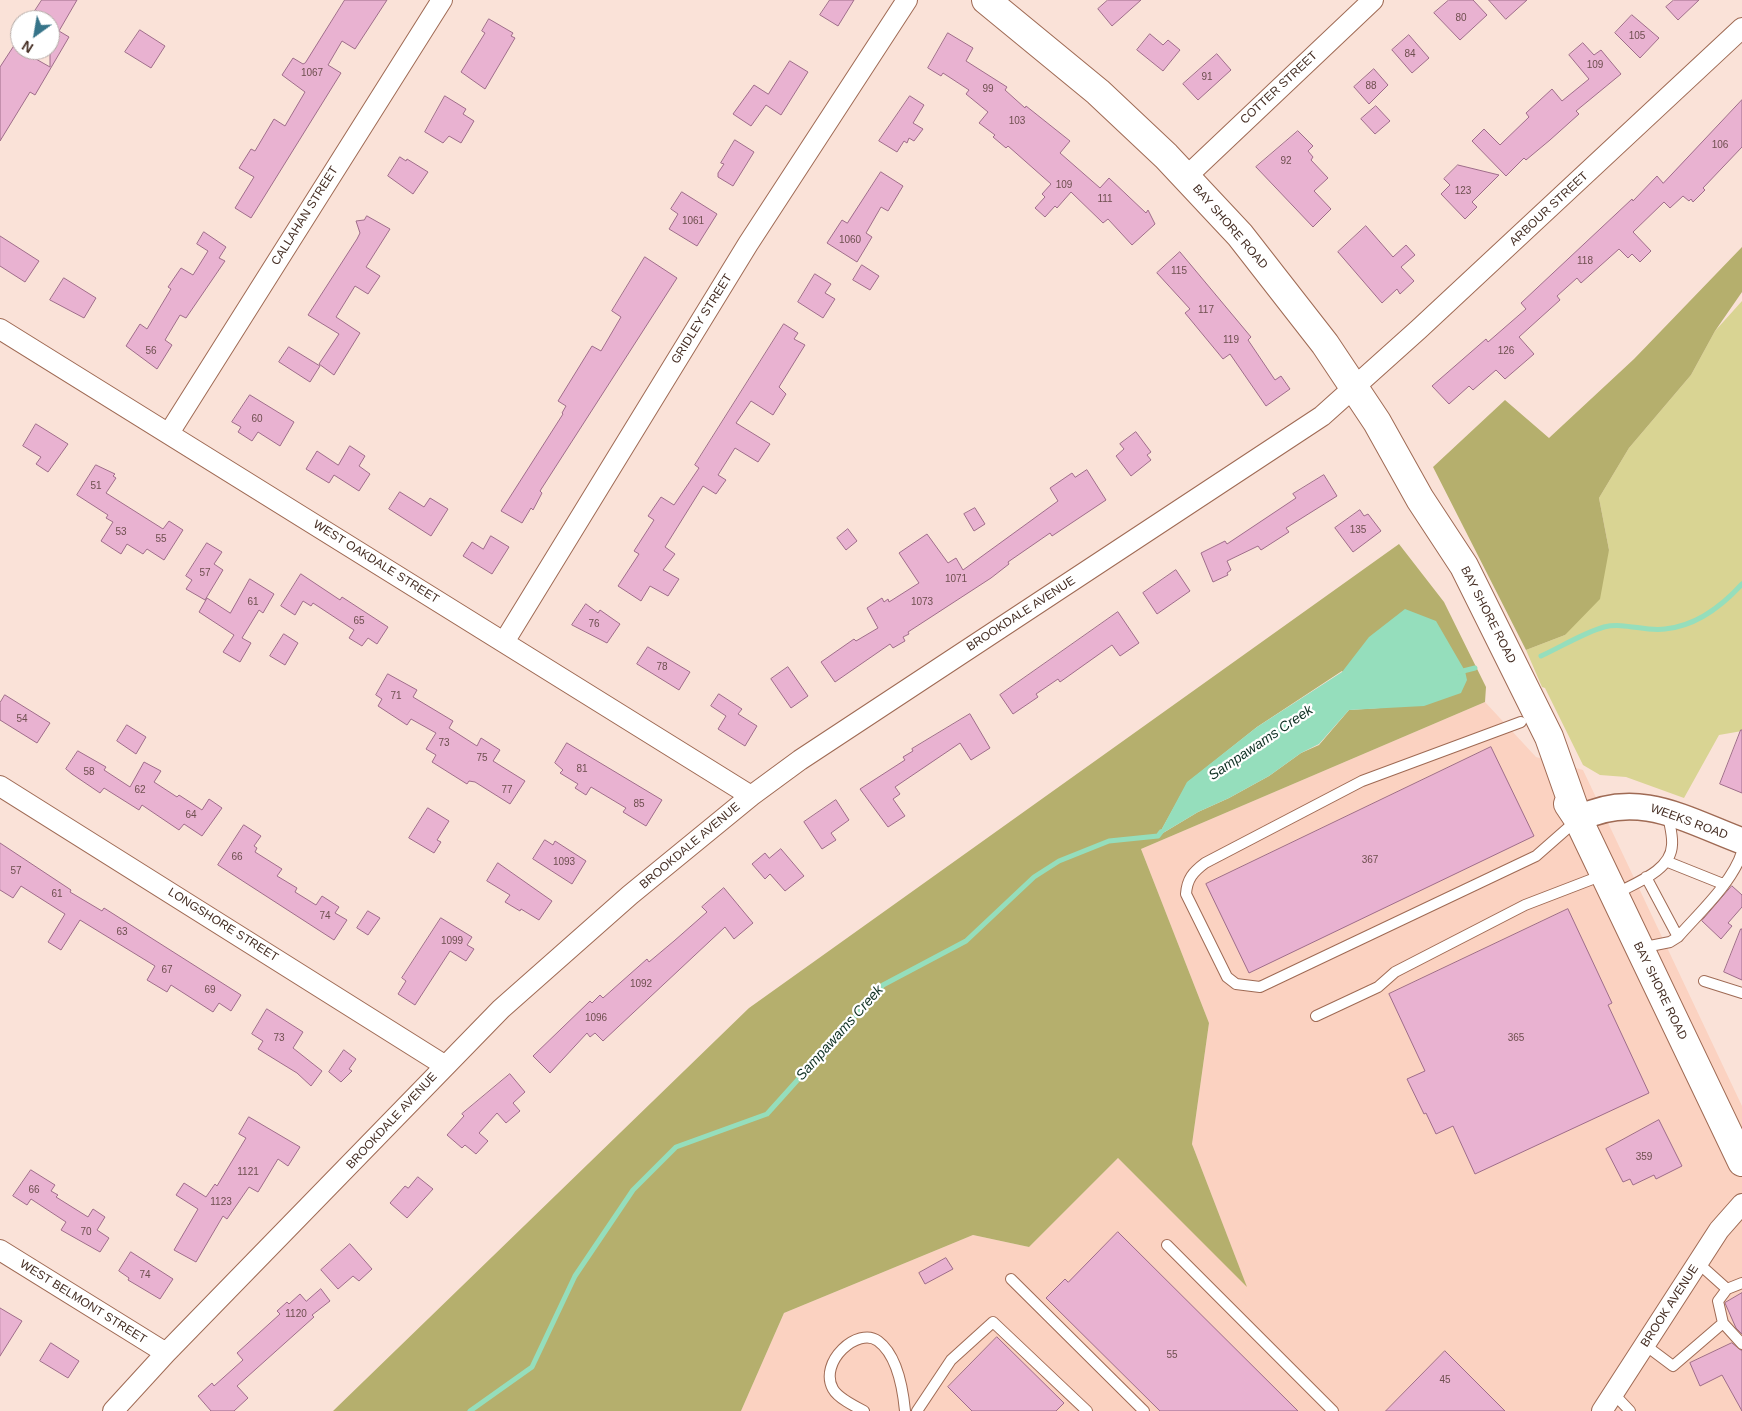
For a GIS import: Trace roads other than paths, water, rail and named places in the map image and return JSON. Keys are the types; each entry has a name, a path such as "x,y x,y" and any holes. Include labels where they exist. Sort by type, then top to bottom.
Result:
{"main road":[{"name":"BAY SHORE ROAD","path":"986,0 1098,92 1186,176 1240,235 1275,278 1377,422 1420,499 1464,566 1531,701 1548,737 1578,819 1742,1162"},
{"name":"BAY SHORE ROAD","path":"1420,499 1449,575 1532,745 1578,819"}],"street":[{"name":"CALLAHAN STREET","path":"169,433 442,0"},
{"name":"GRIDLEY STREET","path":"504,642 748,244 907,0"},
{"name":"COTTER STREET","path":"1186,176 1373,0"},
{"name":"ARBOUR STREET","path":"1354,388 1742,28"},
{"name":"WEST OAKDALE STREET","path":"0,328 751,796"},
{"name":"BROOKDALE AVENUE","path":"113,1411 166,1353 321,1196 444,1066 501,1009 630,895 751,796 808,755 1322,416 1354,388"},
{"name":"LONGSHORE STREET","path":"0,786 444,1066"},
{"name":"WEEKS ROAD","path":"1578,819 1596,811 1625,806 1649,807 1742,841"},
{"name":"BROOK AVENUE","path":"1602,1411 1724,1223 1742,1204"},
{"name":"WEST BELMONT STREET","path":"0,1250 166,1353"}],"lane":[{"path":"1521,722 1362,782 1205,863 1194,872 1187,882 1186,894 1227,977 1241,985 1260,987 1536,856 1578,819"},
{"path":"1316,1016 1378,987 1395,972 1525,905 1609,884 1646,878 1668,862 1672,846 1668,813"},
{"path":"1639,948 1670,942 1678,937 1723,884 1737,864 1742,852"},
{"path":"1668,862 1723,884"},
{"path":"1646,878 1678,937"},
{"path":"1704,981 1742,993"},
{"path":"1167,1245 1334,1411"},
{"path":"1698,1263 1727,1289"},
{"path":"1011,1279 1144,1411"},
{"path":"1740,1287 1727,1289 1718,1301 1724,1323 1742,1344"},
{"path":"917,1411 951,1360 993,1322 1086,1411"},
{"path":"1645,1345 1673,1366 1724,1323"},
{"path":"864,1411 834,1390 828,1375 830,1365 842,1350 856,1340 867,1337 877,1340 886,1349 900,1379 905,1411"},
{"path":"1613,1393 1630,1411"}],"water":[{"path":"1405,609 1436,621 1465,671 1467,680 1461,693 1424,706 1349,710 1319,744 1301,753 1269,776 1229,798 1198,812 1158,836 1187,782 1257,727 1342,672 1369,637"}],"waterway":[{"name":"Sampawams Creek","path":"1541,656 1580,636 1604,627 1620,626 1657,630 1687,624 1708,614 1742,584"},
{"name":"Sampawams Creek","path":"1459,672 1475,668"},
{"name":"Sampawams Creek","path":"470,1411 532,1367 575,1276 633,1190 676,1147 767,1114 883,985 966,941 1034,877 1059,861 1109,841 1158,836 1161,832"}]}
